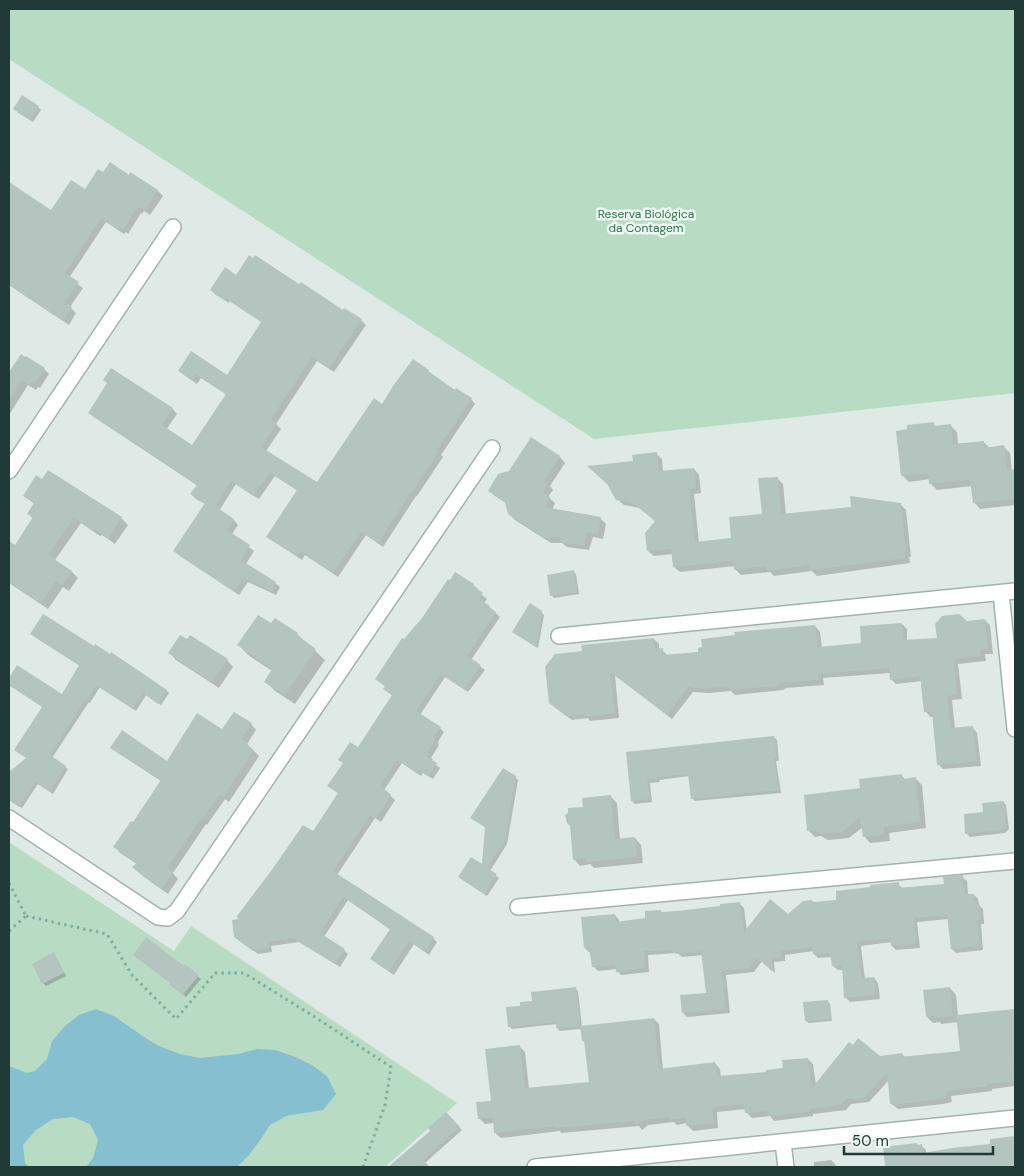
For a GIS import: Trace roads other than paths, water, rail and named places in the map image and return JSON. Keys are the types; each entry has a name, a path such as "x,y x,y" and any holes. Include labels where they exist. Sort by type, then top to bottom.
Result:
{"street":[{"path":"9,471 173,227"},
{"path":"9,818 158,917 168,918 183,903 492,448"},
{"path":"560,636 1008,592 1015,729"},
{"path":"518,907 1015,861"},
{"path":"535,1167 1015,1118"},
{"path":"783,1143 786,1167"}],"water":[{"path":"96,1009 114,1016 159,1046 180,1054 200,1058 238,1054 257,1049 275,1050 293,1056 312,1065 327,1076 336,1094 323,1110 286,1116 270,1125 249,1155 237,1167 86,1167 93,1158 98,1140 90,1124 73,1117 53,1119 36,1130 23,1145 25,1163 30,1167 9,1167 9,1066 27,1073 35,1071 47,1059 52,1041 65,1026 79,1015"}],"park label":[{"name":"Reserva Biológica da Contagem","path":"646,221"}]}
